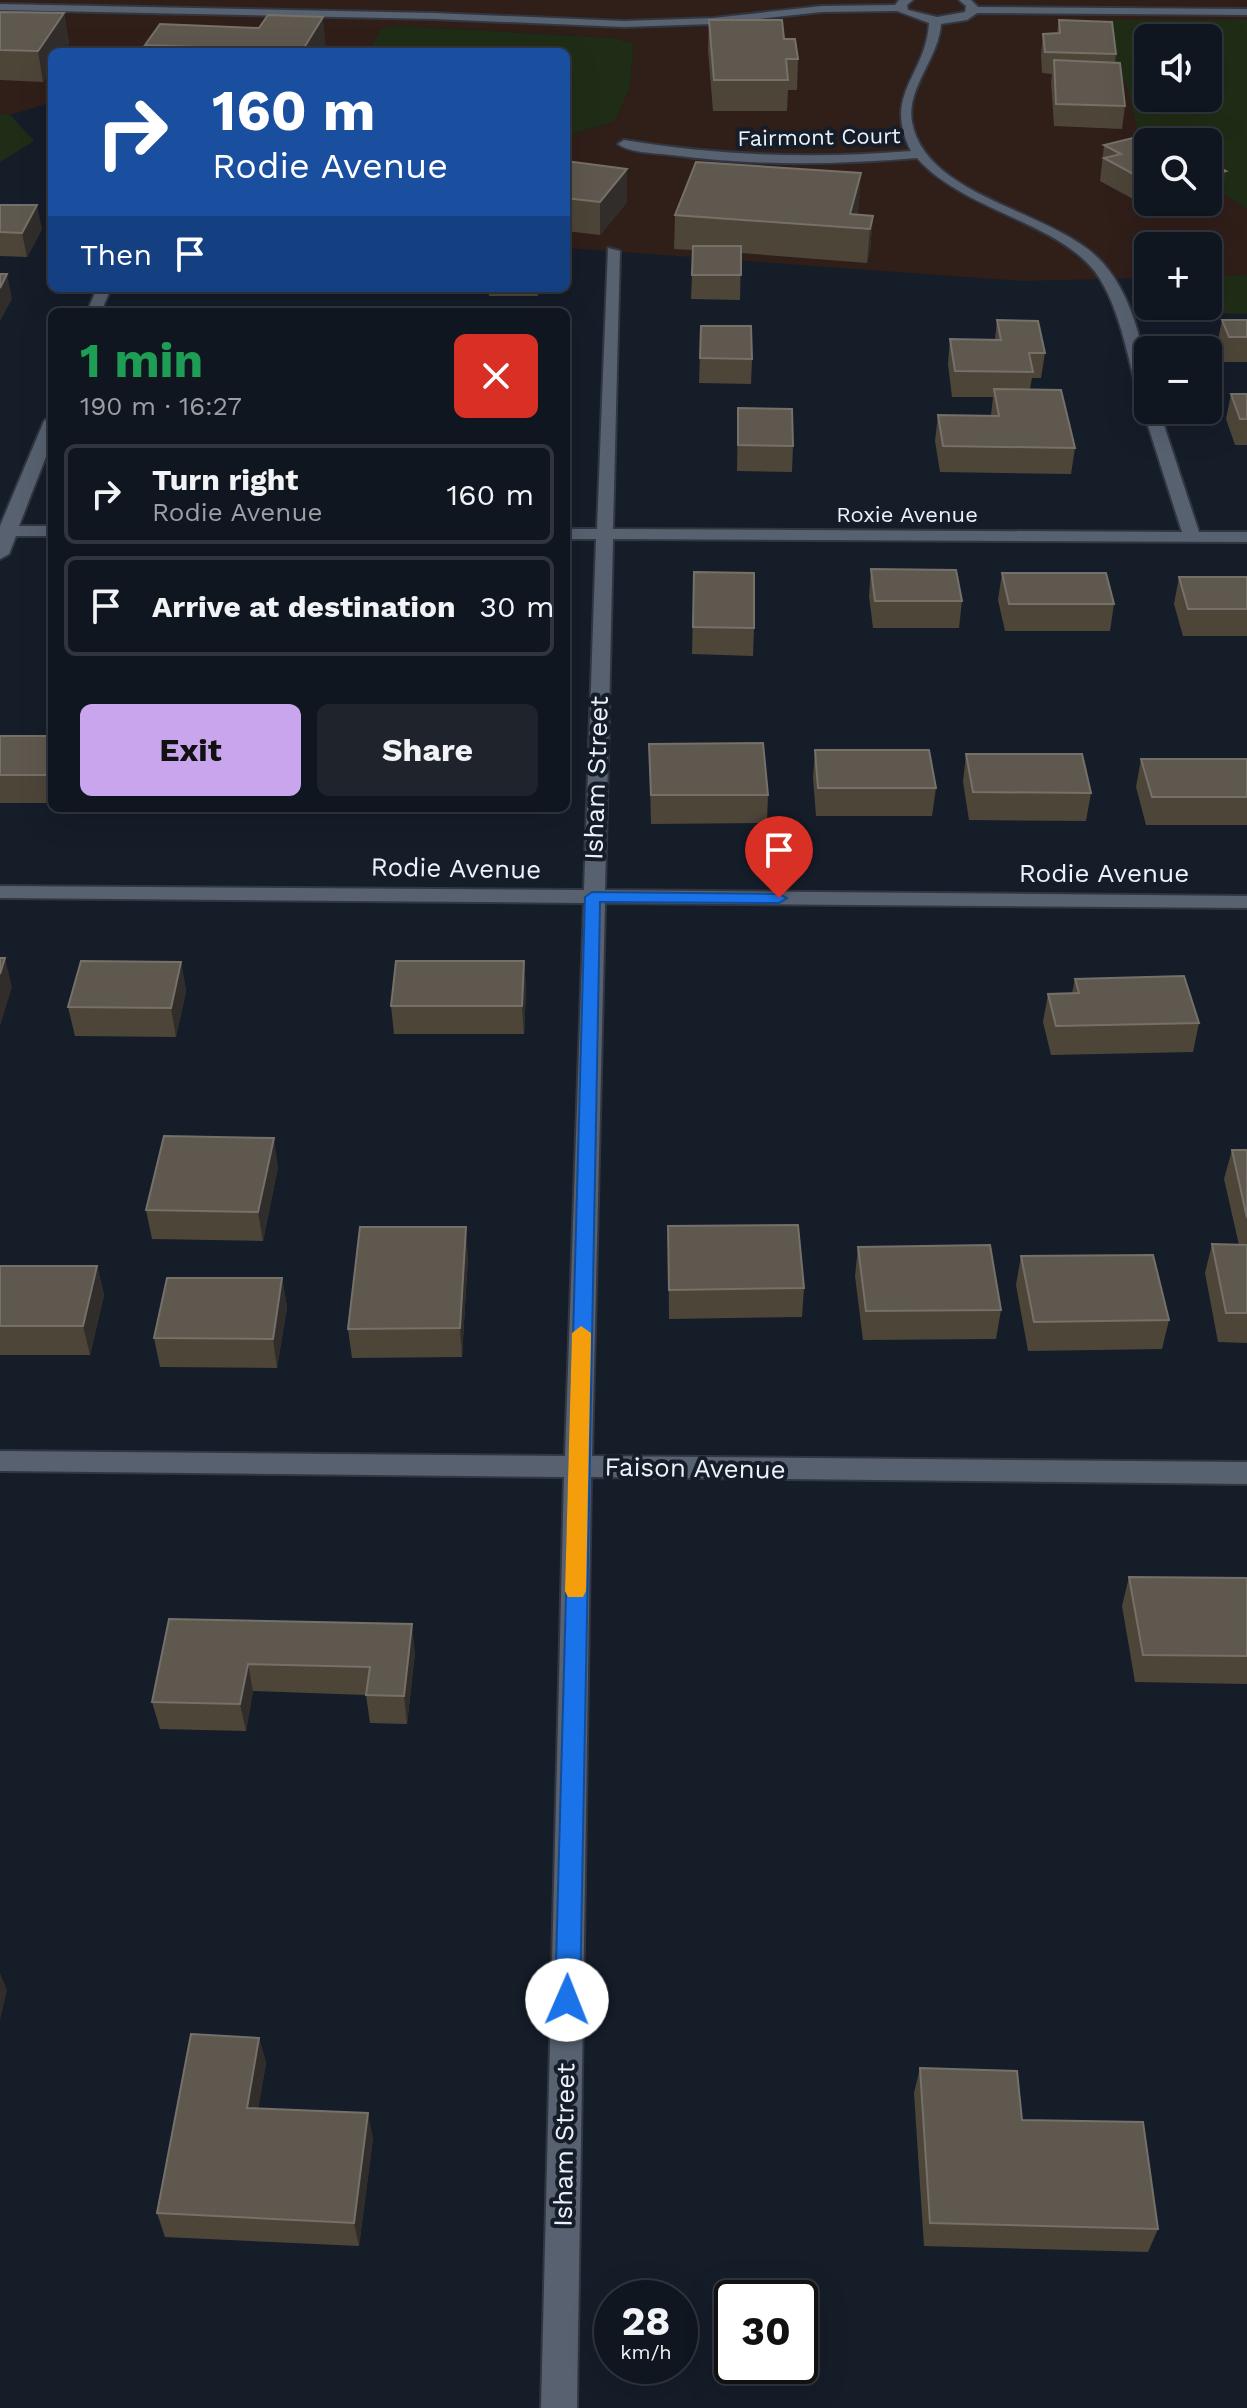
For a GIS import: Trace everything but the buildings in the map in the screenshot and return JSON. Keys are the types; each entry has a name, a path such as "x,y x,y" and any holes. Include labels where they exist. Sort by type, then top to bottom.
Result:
{"street":[{"path":"962,0 974,10"},
{"path":"0,7 420,15 624,24 713,21 903,4 910,16 935,20 965,17 974,10 1247,12"},
{"path":"935,20 936,37 905,105 911,142 920,154 955,184 1075,246 1096,263 1109,281 1134,358"},
{"name":"Fairmont Court","path":"624,144 672,153 764,162 865,160 920,154"},
{"name":"Isham Street","path":"559,2408 592,897 613,251"},
{"path":"1156,424 1192,537"},
{"path":"0,554 5,531 48,430"},
{"path":"5,531 48,531"},
{"name":"Roxie Avenue","path":"570,534 1247,537"},
{"name":"Rodie Avenue","path":"0,892 1247,902"},
{"name":"Faison Avenue","path":"0,1461 1247,1473"}],"shaded area":[{"path":"0,0 1247,0 1247,20 1111,21 1137,128 1134,128 1134,216 1222,216 1222,193 1247,209 1247,275 1222,276 1222,232 1134,232 1134,278 1023,281 570,248 570,135 615,121 629,90 634,44 613,38 396,26 381,29 370,48 48,48 48,103 10,115 0,114"}],"green space":[{"path":"1111,20 1247,20 1247,209 1222,193 1222,128 1137,128 1126,83 1100,54 1091,27"},
{"path":"396,26 613,38 634,44 629,90 615,121 570,135 570,48 370,48 381,29"},
{"path":"0,114 10,115 34,141 0,162"},
{"path":"1247,275 1247,314 1222,314 1222,276"}],"slow traffic":[{"path":"576,1591 581,1333"}],"route":[{"path":"567,2000 592,897 779,898"}]}
